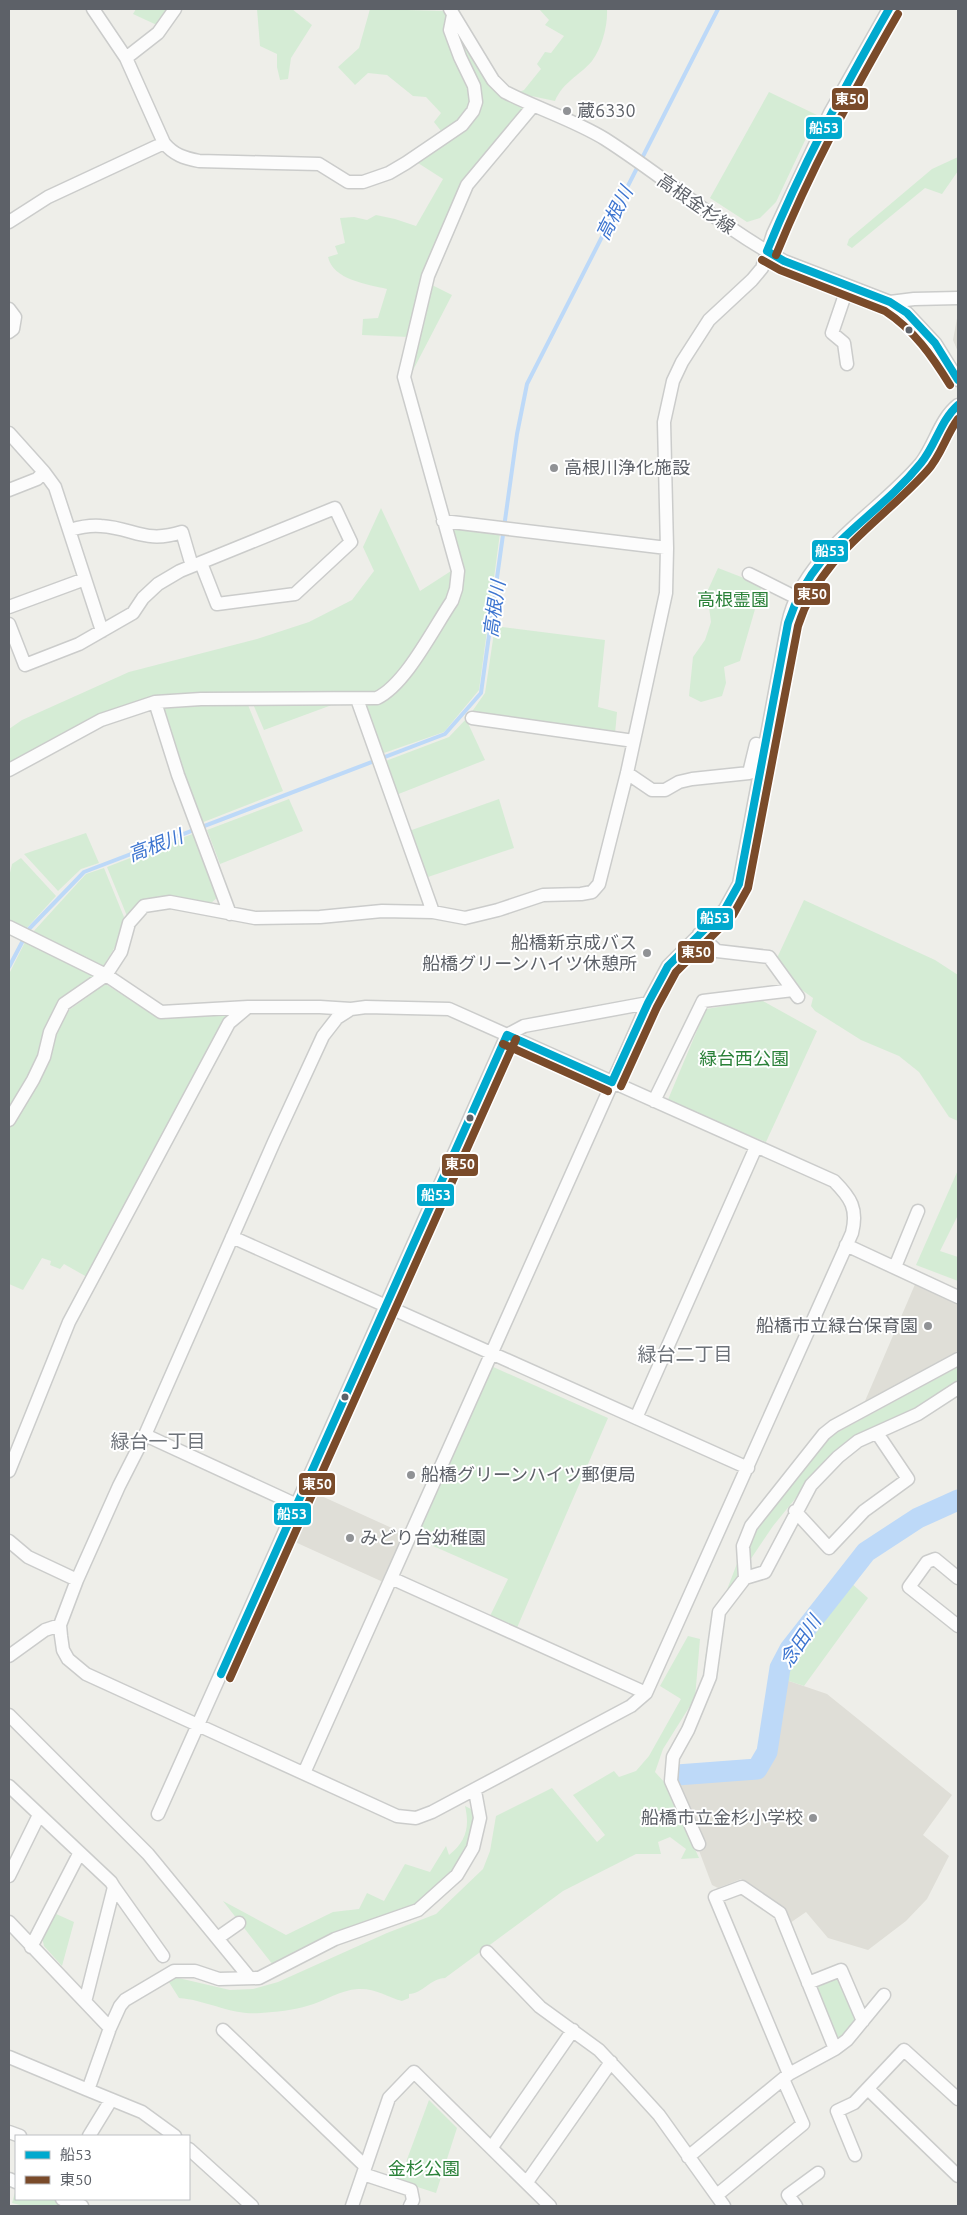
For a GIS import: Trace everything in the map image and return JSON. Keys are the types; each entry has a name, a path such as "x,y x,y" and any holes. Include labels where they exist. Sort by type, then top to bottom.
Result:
{"street":[{"path":"93,9 126,58 164,143 180,157 199,161 318,164 348,182 363,182 389,173 462,125 473,111 477,94 450,30 451,12"},
{"path":"126,58 158,33 174,9"},
{"path":"9,1120 33,1080 44,1057 50,1032 64,1004 106,974 121,952 129,923 144,906 170,902 254,918 320,917 382,911 433,912 464,918 498,910 543,895 592,892 599,884 627,773 666,593 667,548 664,422 673,381 682,362 709,320 752,280 762,268 781,216 830,113 889,9"},
{"name":"高根金杉線","path":"451,12 493,80 505,92 604,139 742,237 767,251 784,260 890,302 907,313 926,333 958,380"},
{"path":"9,770 102,720 155,702 201,699 377,698 389,692 400,680 452,601 456,589 458,571 404,377 428,276 467,185 533,106"},
{"path":"9,222 48,197 164,143"},
{"path":"847,364 844,343 832,333 848,286"},
{"path":"890,302 914,299 957,299"},
{"path":"9,309 15,317 13,329 9,332"},
{"path":"304,1773 648,1004 668,966 724,909 739,884 788,623 797,598 811,573 824,556 897,488 919,464 948,417 958,405"},
{"path":"9,433 56,487 102,631"},
{"path":"9,490 37,479 44,472"},
{"path":"9,624 25,665 79,644 132,613 143,598 158,584 196,565 335,508 351,542 295,594 277,598 217,604 196,565 182,532 164,538 135,534 102,526 88,525 70,530"},
{"path":"443,521 667,548"},
{"path":"749,574 797,598"},
{"path":"9,607 85,578"},
{"path":"357,699 433,912"},
{"path":"155,702 178,775 230,914"},
{"path":"472,718 634,741"},
{"path":"627,773 652,790 665,790 679,782 692,779 749,773 756,744 766,746"},
{"path":"9,927 106,974 162,1012 320,1007 350,1009 366,1007 449,1009 834,1181 841,1187 854,1207 856,1215 852,1233 646,1693 631,1706 475,1791 416,1818 397,1816 199,1725 102,1683 76,1667 63,1650 60,1624 77,1580 119,1486 145,1435 232,1236 323,1036 336,1018 350,1009"},
{"path":"654,1101 704,1001 796,993 769,957 717,951 699,934"},
{"path":"158,1814 507,1035 524,1026 648,1004"},
{"path":"9,1471 69,1322 224,1031 235,1018 248,1008"},
{"path":"636,1418 756,1147"},
{"path":"895,1267 918,1211"},
{"path":"232,1236 748,1468"},
{"path":"846,1246 958,1297"},
{"path":"745,1578 743,1546 751,1526 824,1434 834,1426 958,1359"},
{"path":"699,1844 671,1781 673,1757 688,1730 710,1677 718,1612 745,1578 765,1572 795,1511 811,1485 838,1457 858,1441 918,1414 958,1388"},
{"path":"795,1511 829,1548 864,1511 908,1479 876,1433"},
{"path":"145,1435 297,1505"},
{"path":"9,1541 28,1557 77,1580"},
{"path":"958,1578 935,1559 927,1562 909,1587 958,1626"},
{"path":"391,1578 646,1693"},
{"path":"9,1656 45,1630 60,1624"},
{"path":"9,1715 148,1854 219,1937 249,1977"},
{"path":"9,1786 114,1887 163,1956"},
{"path":"88,2090 110,2028 125,2000 174,1971 194,1971 220,1979 259,1978 335,1938 418,1910 446,1886 464,1867 477,1836 480,1818 475,1791"},
{"path":"9,1876 39,1815"},
{"path":"31,1947 79,1854"},
{"path":"717,2195 803,2124 715,1897 742,1886 780,1913 835,2049"},
{"path":"85,2002 114,1887"},
{"path":"9,1922 110,2028"},
{"path":"219,1937 239,1923"},
{"path":"487,1952 540,2007 599,2050 611,2062 659,2115 724,2206"},
{"path":"808,1983 841,1970 863,2020"},
{"path":"688,2157 786,2076 835,2049 847,2040 884,1995"},
{"path":"224,2030 364,2170 411,2190 413,2200 410,2206"},
{"path":"492,2147 573,2030"},
{"path":"855,2155 836,2111 854,2103 904,2050 958,2100"},
{"path":"9,2057 142,2112 174,2135"},
{"path":"527,2182 611,2062"},
{"path":"352,2206 389,2098 414,2072 550,2206"},
{"path":"868,2089 958,2176"},
{"path":"90,2135 111,2100"},
{"path":"190,2150 252,2206"},
{"path":"796,2206 788,2195 818,2173"},
{"path":"65,2200 82,2206"}],"shaded area":[{"path":"958,313 958,352 953,340"},
{"name":"船橋市立緑台保育園","path":"916,1282 958,1301 958,1350 949,1358 865,1401"},
{"name":"みどり台幼稚園","path":"317,1494 405,1534 383,1582 295,1542"},
{"name":"船橋市立金杉小学校","path":"786,1680 827,1694 952,1795 923,1835 949,1856 927,1899 906,1921 868,1950 828,1938 806,1912 790,1923 784,1908 741,1879 718,1888 712,1885 676,1778 756,1775 770,1752 783,1716"}],"green space":[{"path":"136,9 171,9 159,26 133,14"},
{"path":"257,9 292,9 312,25 291,58 288,79 280,80 277,54 260,46"},
{"path":"370,9 445,11 478,69 500,95 525,110 462,185 409,337 362,335 363,319 378,318 387,289 361,283 344,276 331,265 328,257 338,254 335,246 345,243 340,218 354,217 367,220 376,215 416,226 443,179 418,163 448,140 434,122 441,113 426,97 413,96 387,75 368,73 355,85 338,67 359,48"},
{"path":"539,9 607,9 604,36 596,56 562,89 555,101 517,93 524,90 541,69 537,64 545,52 551,53 564,36 545,25 549,20"},
{"path":"769,92 817,115 776,202 760,218 747,222 710,198"},
{"path":"958,157 958,171 942,194 925,188 852,248 847,245 849,239 932,169"},
{"path":"430,284 452,295 409,378"},
{"path":"381,508 420,591 451,571 451,590 396,676 376,694 154,698 9,766 9,729 22,720 129,672 257,639 309,622 352,600 374,571 363,547"},
{"path":"449,526 500,533 479,690 444,732 381,754 362,703 380,700 455,606"},
{"name":"高根霊園","path":"718,568 762,585 740,661 724,667 726,683 722,696 701,702 689,696 693,657 705,640 711,622 707,592"},
{"path":"495,626 605,640 598,707 617,712 615,734 471,713 485,693"},
{"path":"340,702 264,730 253,704"},
{"path":"201,704 248,705 283,791 201,823 162,706"},
{"path":"466,719 485,760 396,795 383,762 449,737"},
{"path":"289,799 303,831 220,864 207,830"},
{"path":"499,799 514,848 425,878 409,831"},
{"path":"86,833 99,863 81,869 58,891 24,854"},
{"path":"195,833 219,896 210,904 142,902 127,916 107,867"},
{"path":"21,858 56,896 25,930 9,920 9,877 12,864"},
{"path":"104,868 124,917 115,947 101,970 32,933 86,874"},
{"path":"804,900 935,960 958,975 958,1121 949,1117 919,1072 899,1056 861,1040 815,1011 811,1006 813,998 802,990 777,958"},
{"path":"26,940 96,977 60,1003 40,1057 9,1111 9,974"},
{"path":"104,983 155,1016 224,1012 226,1018 87,1277 64,1264 60,1269 50,1265 51,1261 42,1258 23,1290 9,1284 9,1127 36,1082 55,1036 69,1010"},
{"name":"緑台西公園","path":"761,1000 817,1031 766,1142 667,1102 706,1009"},
{"path":"958,1170 958,1215 940,1251 958,1257 958,1281 916,1265"},
{"path":"491,1366 608,1418 516,1630 490,1616 508,1579 415,1538"},
{"path":"958,1367 958,1383 916,1412 856,1437 808,1483 773,1526 740,1575 703,1675 708,1639 738,1561 754,1529 829,1437"},
{"path":"850,1582 868,1598 804,1686 786,1680 798,1653"},
{"path":"688,1636 700,1639 695,1698 663,1749 655,1772 666,1784 699,1858 681,1859 686,1849 670,1837 658,1842 661,1854 636,1854 563,1891 445,1978 435,1980 418,1992 409,1994 409,1998 402,2001 375,1991 358,1989 345,1991 302,2007 250,2013 179,1998 167,1979 174,1977 230,1990 253,1989 278,1982 387,1933 436,1914 483,1869 490,1851 496,1816 552,1788 597,1842 605,1835 573,1795 614,1771 619,1777 636,1771 649,1756 681,1699 660,1686"},
{"path":"465,1806 471,1809 475,1820 471,1847 443,1884 412,1906 273,1965 223,1901 286,1935 333,1912 359,1909 367,1893 384,1901 405,1864 430,1872 446,1846 449,1855 455,1850 463,1839 467,1827"},
{"path":"54,1913 74,1922 62,1966 44,1946 42,1937"},
{"path":"835,1977 840,1978 857,2018 843,2040 838,2040 817,1988 819,1983"},
{"name":"金杉公園","path":"429,2100 457,2128 436,2193 399,2181"},
{"path":"15,2192 15,2200 55,2200 72,2206 24,2206 12,2203"}],"waterway":[{"name":"高根川","path":"9,967 29,929 84,872 445,734 481,693 517,434 527,384 718,9"},
{"name":"念田川","path":"677,1775 757,1769 767,1752 780,1668 790,1649 866,1552 918,1518 958,1500"}],"transit line":[{"name":"船53","path":"767,251 794,189 824,128 889,9"},
{"name":"東50","path":"776,255 803,193 833,132 898,14"},
{"name":"船53","path":"767,251 784,261 890,302 907,313 935,343 958,380"},
{"name":"東50","path":"762,260 780,270 885,311 905,326 922,344 950,385"},
{"name":"船53","path":"612,1082 648,1003 668,966 725,909 739,884 788,623 799,595 813,572 829,552 902,484 921,463 931,449 947,418 958,405"},
{"name":"東50","path":"621,1086 657,1007 676,972 733,915 748,888 798,626 808,601 836,559 909,490 932,465 958,419"},
{"name":"船53","path":"507,1035 612,1082"},
{"name":"船53","path":"221,1674 507,1035"},
{"name":"東50","path":"230,1678 516,1039"},
{"name":"東50","path":"503,1044 608,1091"}],"place":[{"name":"蔵6330","path":"567,111"},
{"name":"高根川浄化施設","path":"554,468"},
{"name":"船橋新京成バス 船橋グリーンハイツ休憩所","path":"647,953"},
{"name":"船橋市立緑台保育園","path":"928,1326"},
{"name":"船橋グリーンハイツ郵便局","path":"411,1475"},
{"name":"みどり台幼稚園","path":"350,1538"},
{"name":"船橋市立金杉小学校","path":"813,1818"}],"district":[{"name":"緑台二丁目","path":"685,1354"},
{"name":"緑台一丁目","path":"158,1441"}]}
